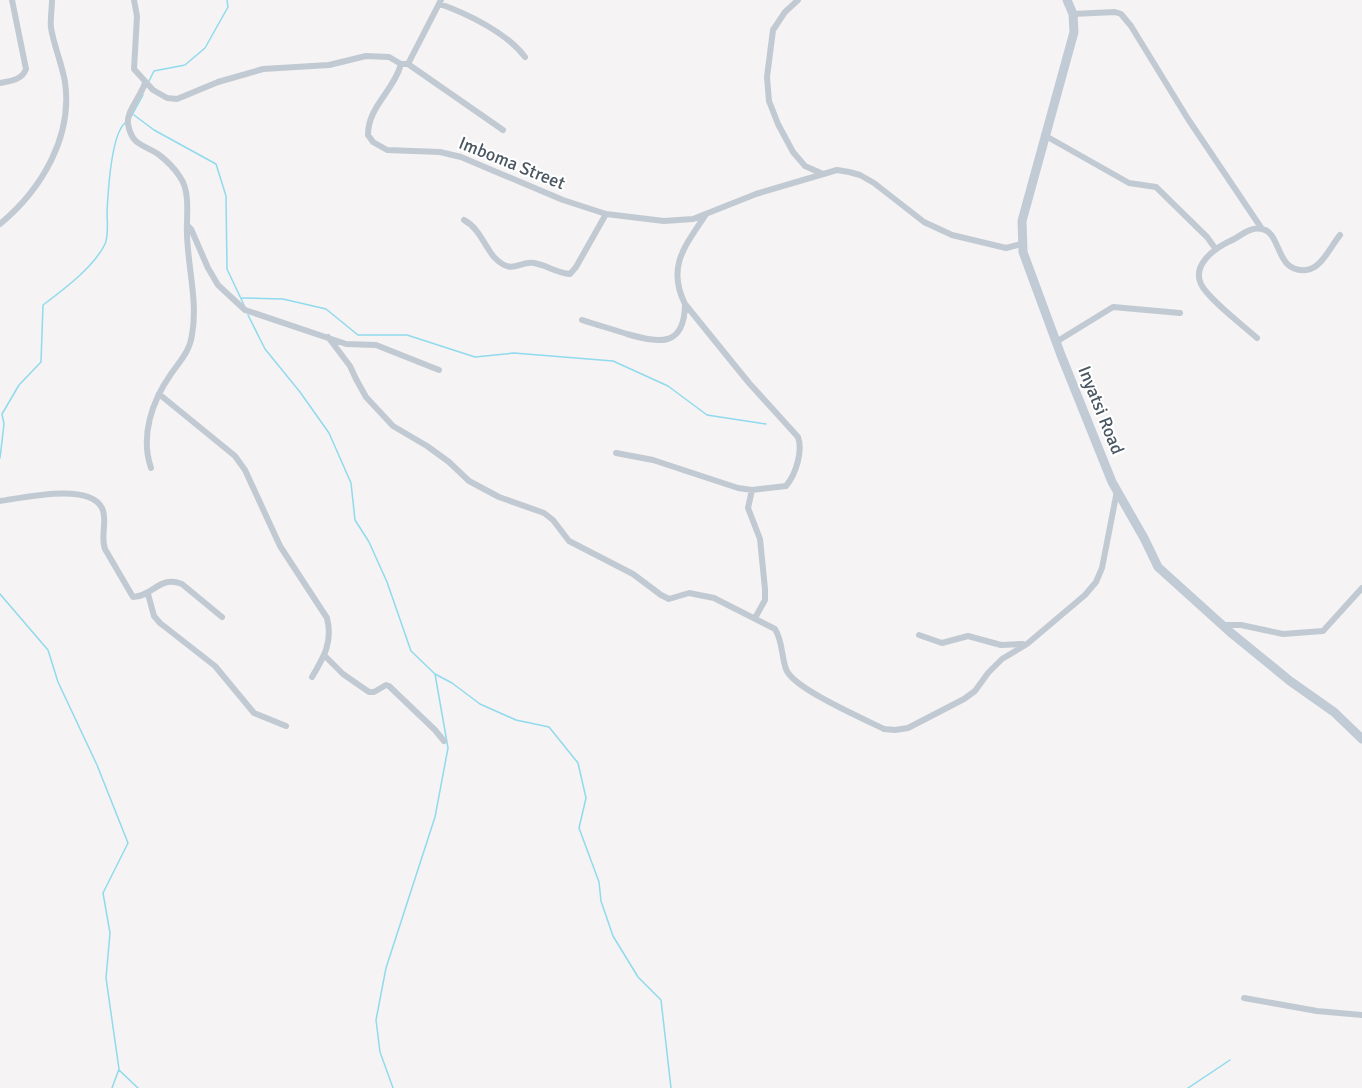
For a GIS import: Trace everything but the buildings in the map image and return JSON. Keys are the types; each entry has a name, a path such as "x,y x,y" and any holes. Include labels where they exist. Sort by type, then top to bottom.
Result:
{"street":[{"path":"0,83 15,80 22,76 26,69 12,0"},
{"path":"0,224 15,212 35,189 61,135 67,109 65,82 51,27 52,0"},
{"path":"134,0 137,16 134,69 148,86 167,98 177,99 218,82 263,69 329,65 366,56 389,57 405,64 503,130"},
{"path":"798,0 785,12 773,30 767,77 769,100 778,124 793,152 805,166 823,174"},
{"name":"Inyatsi Road","path":"1067,0 1073,14 1074,32 1022,222 1022,244 1031,276 1056,342 1112,482 1158,567 1222,625 1290,681 1334,712 1362,739"},
{"path":"441,2 508,39 525,57"},
{"name":"Imboma Street","path":"441,2 405,64 372,112 368,124 368,135 378,146 387,150 440,152 461,157 563,200 606,214 679,221 707,214 736,201 837,170 860,175 874,183 924,222 952,235 1006,248 1022,244"},
{"path":"1073,14 1115,12 1121,14 1262,229 1269,233 1284,262 1302,271 1311,269 1318,264 1340,235"},
{"path":"148,86 131,110 128,121 135,141 163,158 182,179 194,306 192,338 188,351 159,394 147,427 149,461 152,468"},
{"path":"1044,135 1129,183 1155,187 1207,237 1215,248"},
{"path":"464,220 470,224 501,263 517,267 533,263 570,274 606,214"},
{"path":"616,453 653,460 738,488 752,490 786,486 793,475 800,444 798,437 749,383 685,304 680,294 677,266 686,243 707,214"},
{"path":"187,225 218,285 244,310 346,344 376,345 439,370"},
{"path":"1257,338 1223,309 1201,285 1199,275 1202,264 1215,248 1250,230 1262,229"},
{"path":"582,320 660,342 678,333 684,317 685,304"},
{"path":"1056,342 1113,307 1180,313"},
{"path":"328,337 344,356 366,397 393,426 427,446 469,480 499,497 544,513 553,520 569,541 633,574 661,595 669,598 689,593 714,598 775,629 781,639 786,671 798,684 884,729 908,728 964,699 975,691 1002,659 1027,644 1085,595 1096,582 1102,568 1117,491"},
{"path":"159,394 235,456 245,470 280,546 327,618 330,641 325,656 312,678"},
{"path":"752,490 748,508 760,539 765,589 765,600 755,618"},
{"path":"2,501 52,493 76,494 96,502 102,508 104,524 102,540 105,549 133,597 148,594 158,585 176,581 222,616"},
{"path":"1222,625 1241,625 1283,634 1323,631 1362,588"},
{"path":"148,594 154,616 160,623 215,666 254,713 286,726"},
{"path":"919,635 942,643 968,636 1001,645 1027,644"},
{"path":"325,656 343,674 369,692 374,692 386,685 389,686 444,741"},
{"path":"1244,998 1317,1011 1362,1016"}],"waterway":[{"path":"148,83 154,71 185,65 205,48 228,7 227,0"},
{"path":"131,117 143,95"},
{"path":"134,115 154,130 216,164 226,196 227,269 244,305"},
{"path":"0,458 4,424 2,414 19,385 41,362 43,305 86,269 105,244 113,151 120,129 125,123"},
{"path":"242,298 283,299 326,309 358,335 407,335 475,357 514,353 613,361 668,386 707,415 766,424"},
{"path":"248,315 265,349 329,433 351,483 355,520 369,542 387,582 411,651 435,674 452,683 480,704 516,720 549,727 578,763 586,798 579,828 599,882 601,901 613,936 638,977 661,1000 671,1088"},
{"path":"0,594 48,650 58,682 97,765 128,843 103,893 110,933 106,978 119,1069 112,1088"},
{"path":"393,1088 380,1052 376,1020 386,968 435,817 448,748 435,674"},
{"path":"1188,1088 1230,1060"},
{"path":"119,1070 138,1088"}]}
